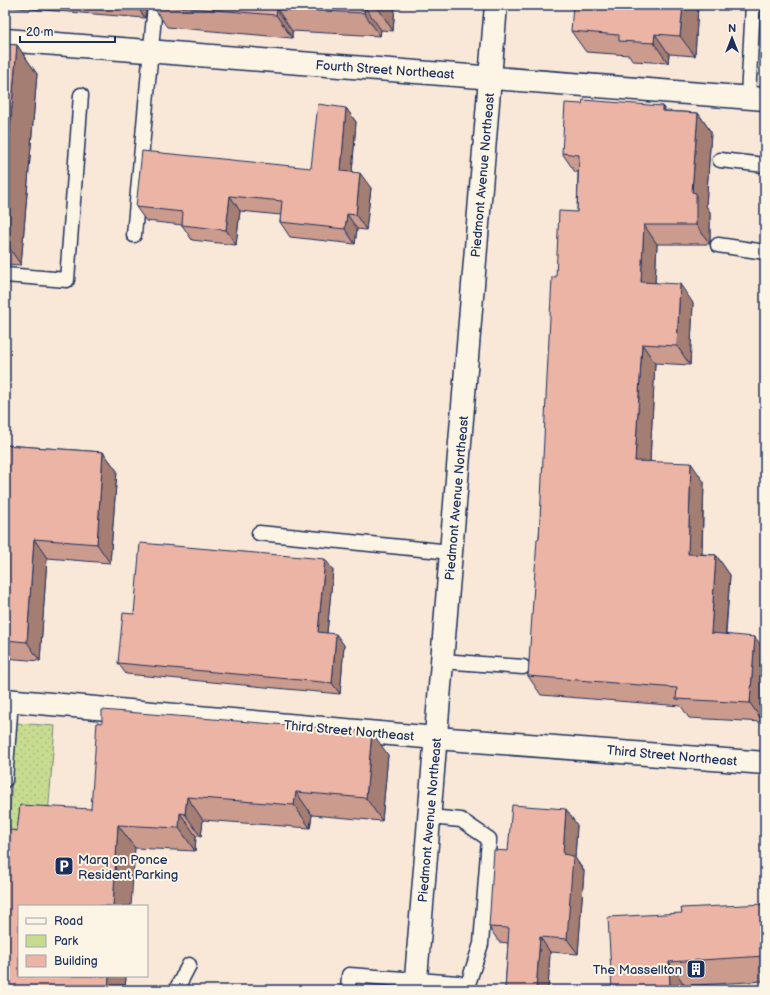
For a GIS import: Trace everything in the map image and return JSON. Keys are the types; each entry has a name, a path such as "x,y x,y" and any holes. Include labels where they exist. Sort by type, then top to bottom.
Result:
{"street":[{"name":"Piedmont Avenue Northeast","path":"416,985 496,5"},
{"name":"Fourth Street Northeast","path":"5,40 757,98"},
{"name":"Third Street Northeast","path":"8,701 436,738 765,763"}],"lane":[{"path":"134,235 148,77 152,52 155,5"},
{"path":"753,5 757,98"},
{"path":"5,275 67,280 81,95"},
{"path":"720,160 765,165"},
{"path":"718,245 765,252"},
{"path":"259,533 451,552"},
{"path":"442,661 523,667"},
{"path":"5,780 8,701"},
{"path":"348,990 349,975 416,985 458,983 468,988 481,944 489,839 461,820 430,817"},
{"path":"176,990 189,965"}],"green space":[{"path":"16,723 55,726 47,828 8,835"}],"building":[{"path":"154,5 378,5 378,8 365,7 364,13 277,9 276,15"},
{"path":"573,5 683,5 680,36 655,34 654,43 619,41 619,35 571,31"},
{"path":"5,44 17,45 5,188"},
{"path":"583,100 662,106 662,111 698,113 692,192 696,193 696,225 644,225 641,282 680,284 677,346 642,344 635,461 691,463 688,554 716,555 711,633 755,637 750,703 676,699 677,688 528,676 537,539 539,539 552,277 556,277 559,211 577,212 579,155 562,153 565,103 582,104"},
{"path":"318,104 346,108 341,171 360,173 356,215 347,214 345,229 280,222 282,201 230,196 226,230 182,225 183,212 136,207 142,151 311,168"},
{"path":"5,445 103,452 97,544 34,539 27,642 5,640"},
{"path":"140,543 325,559 318,632 336,634 332,683 118,663 123,613 134,614"},
{"path":"102,710 372,732 366,798 296,792 294,805 187,797 185,814 180,813 179,828 118,825 113,905 18,905 18,977 109,977 108,990 5,990 5,829 17,831 20,805 91,809 97,722 102,723"},
{"path":"512,805 566,809 563,854 573,856 567,939 540,937 536,990 505,990 509,928 489,927 494,850 508,851"},
{"path":"765,904 765,956 669,962 670,990 612,990 608,917 682,913 681,908"}],"place":[{"name":"Marq on Ponce Resident Parking","path":"64,866"},
{"name":"The Massellton","path":"696,969"}]}
